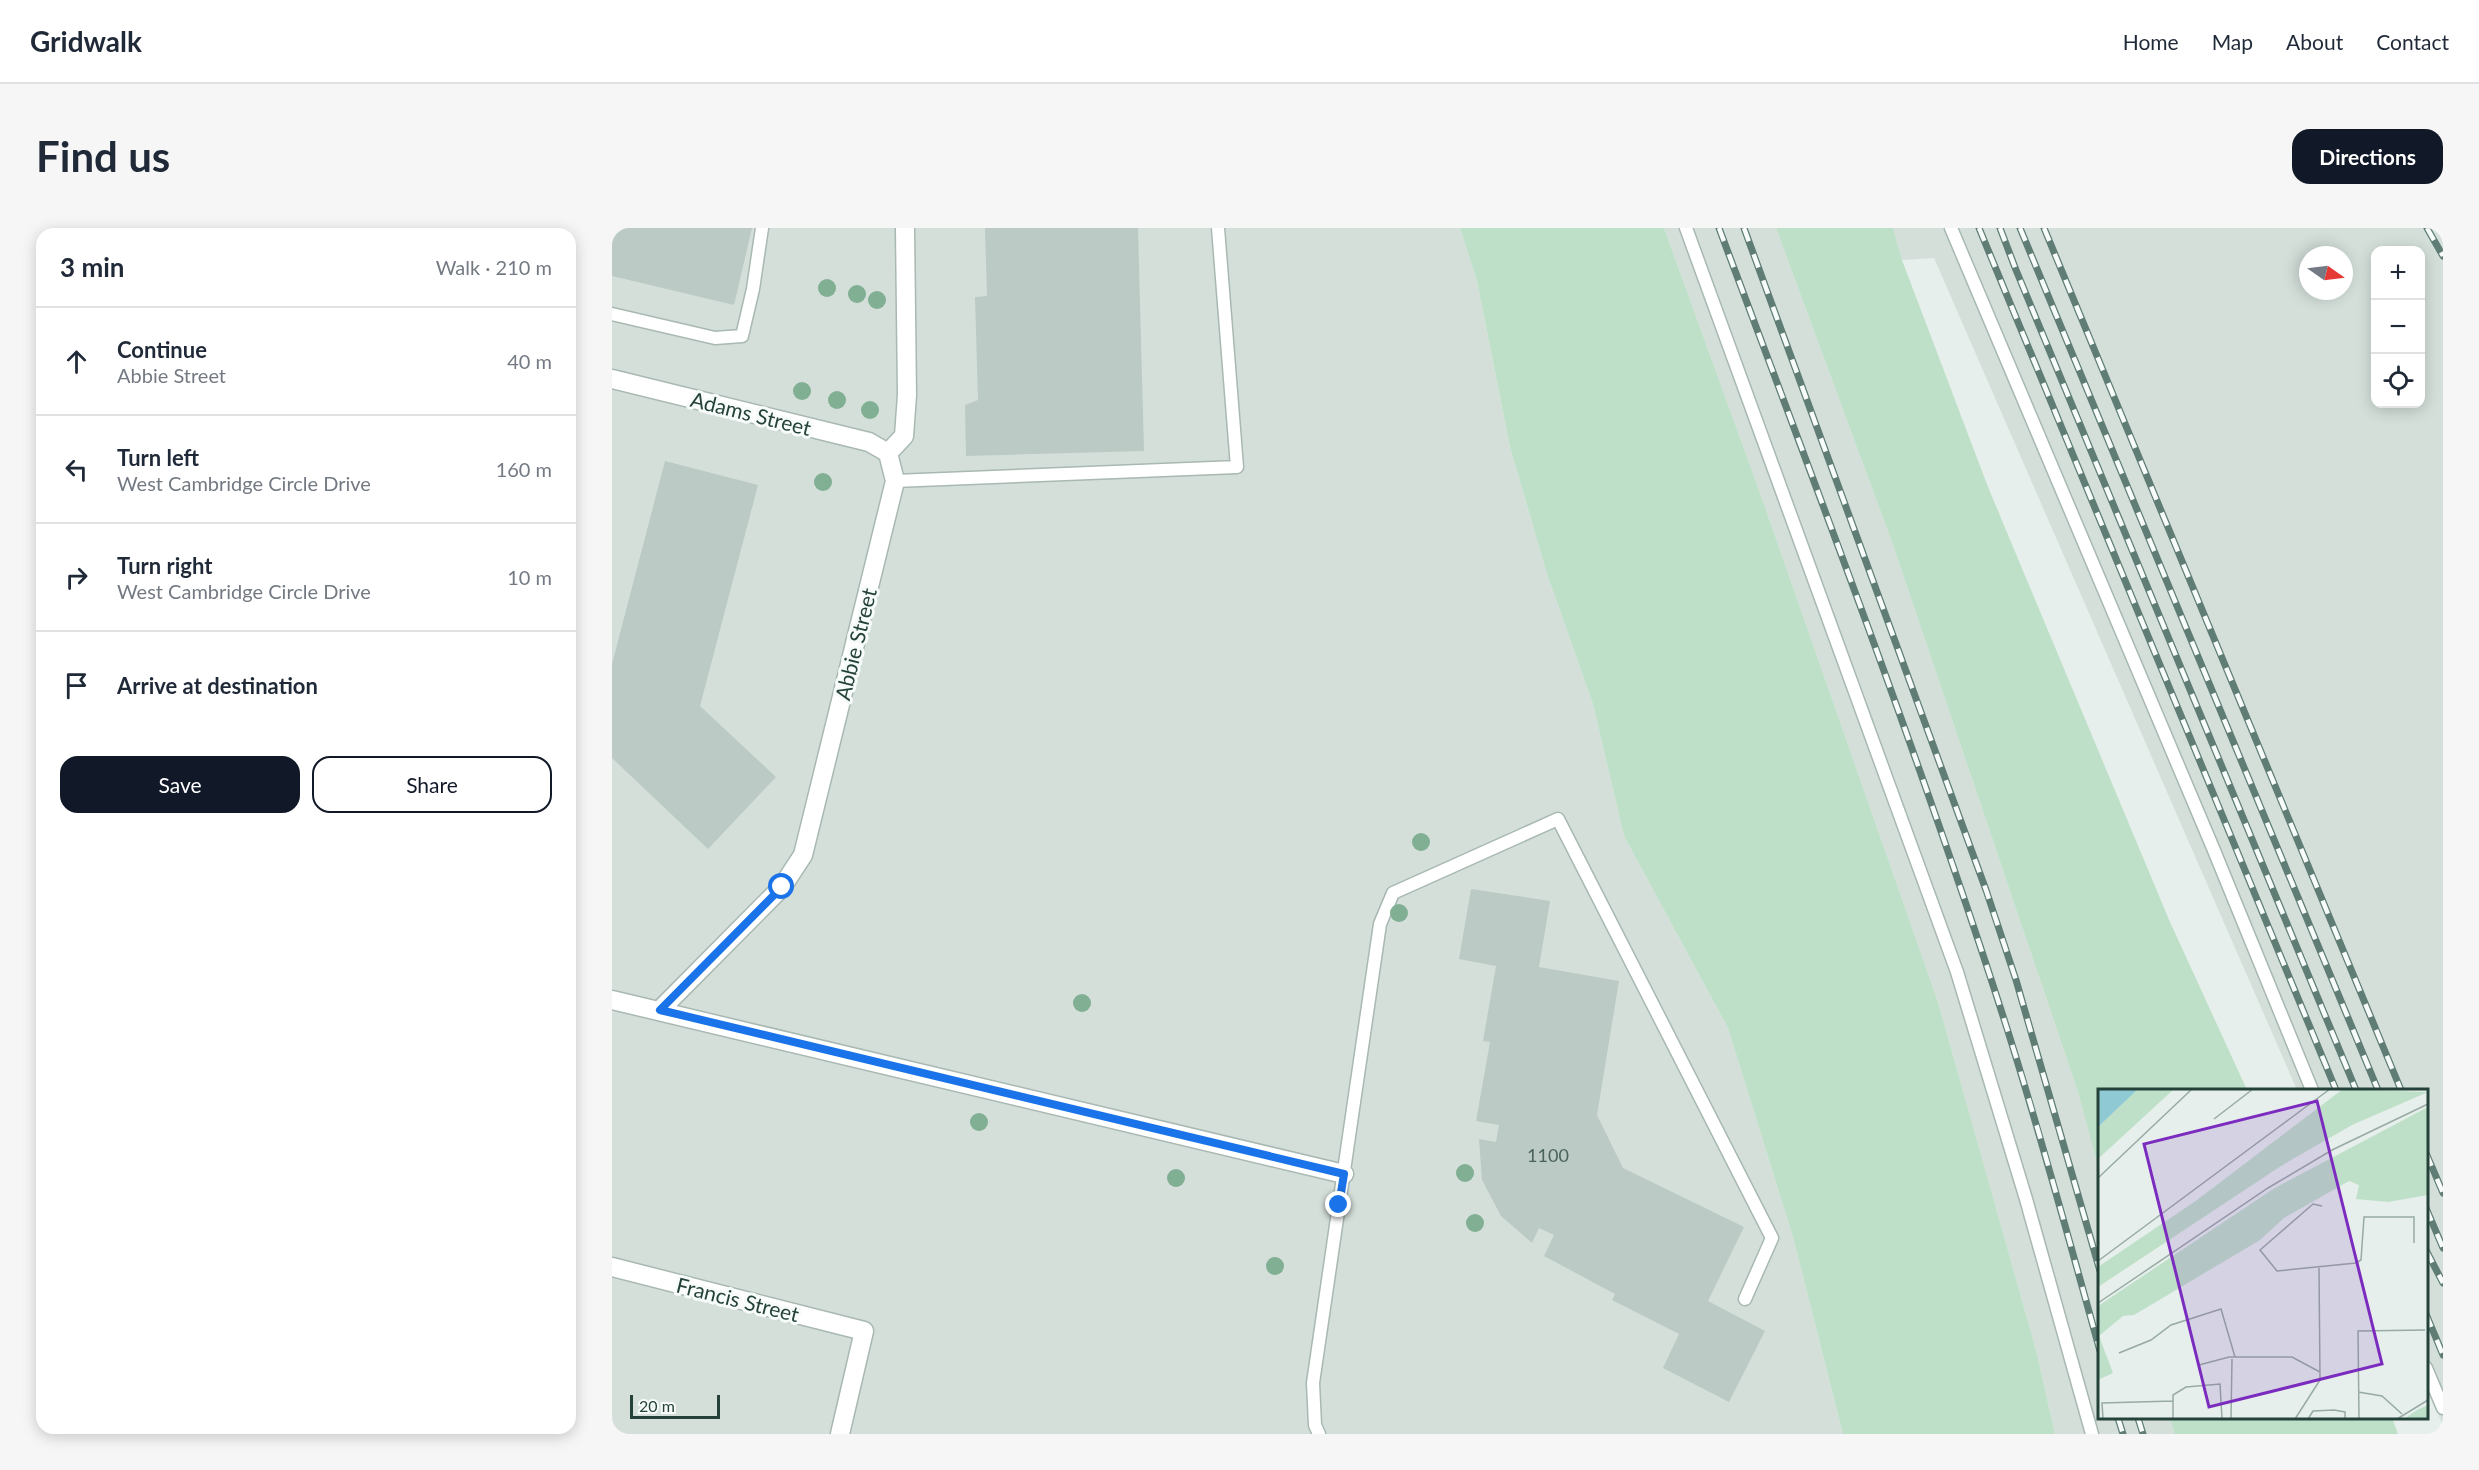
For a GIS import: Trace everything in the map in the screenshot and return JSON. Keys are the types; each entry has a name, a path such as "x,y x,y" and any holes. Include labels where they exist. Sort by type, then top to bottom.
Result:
{"street":[{"path":"888,453 904,436 905,426 907,395 905,229"},
{"name":"Adams Street","path":"612,379 869,442 888,453"},
{"name":"Abbie Street","path":"660,1010 782,887 803,855 895,481 888,453"},
{"path":"612,1000 1344,1174"},
{"name":"Francis Street","path":"612,1267 864,1331 840,1434"}],"lane":[{"path":"612,314 715,338 742,336 753,289 762,228"},
{"path":"895,481 1237,467 1218,228"},
{"path":"1686,228 1957,972 2026,1199 2092,1434"},
{"path":"1951,228 2312,1089"},
{"path":"1318,1434 1315,1425 1313,1383 1380,924 1393,893 1558,819 1772,1239 1745,1299"},
{"path":"2428,1370 2443,1408"}],"shaded area":[{"path":"612,228 1460,228 1477,281 1510,447 1547,574 1593,704 1624,836 1728,1028 1793,1237 1843,1434 612,1434"},
{"path":"1664,228 1776,228 1893,545 2078,1092 2098,1162 2098,1419 2172,1419 2176,1434 2055,1434 2036,1350 1938,1002 1760,493"},
{"path":"1893,228 2443,228 2443,1425 2428,1391 2428,1089 2297,1089 1934,258 1902,260"}],"green space":[{"path":"1460,228 1664,228 1760,493 1938,1002 2036,1350 2055,1434 1843,1434 1793,1237 1728,1028 1624,836 1593,704 1547,574 1510,447 1477,281"},
{"path":"1776,228 1893,228 1902,260 1988,487 2170,922 2247,1089 2098,1089 2098,1165 2078,1092 1893,545"},
{"path":"2170,1419 2392,1419 2398,1434 2175,1434"}],"building":[{"path":"612,228 752,228 734,305 612,276"},
{"path":"985,228 1138,228 1144,451 966,456 965,405 978,400 975,297 987,296"},
{"path":"665,461 758,485 700,706 776,777 708,849 612,758 612,664"},
{"path":"1471,889 1550,901 1539,967 1619,981 1597,1115 1623,1168 1744,1227 1708,1301 1765,1331 1729,1402 1663,1368 1679,1334 1612,1300 1615,1294 1544,1256 1554,1235 1539,1228 1532,1243 1501,1216 1482,1180 1479,1139 1496,1142 1499,1125 1476,1121 1490,1042 1483,1041 1496,966 1459,959"}],"railway":[{"path":"1719,228 1866,622 1971,919 2054,1184 2098,1344"},
{"path":"1744,228 1986,890 2016,980 2098,1264"},
{"path":"1979,228 2336,1089"},
{"path":"2000,228 2356,1089"},
{"path":"2020,228 2378,1089"},
{"path":"2044,228 2401,1089"},
{"path":"2427,228 2443,256"},
{"path":"2428,1158 2443,1193"},
{"path":"2428,1213 2443,1248"},
{"path":"2428,1254 2443,1283"},
{"path":"2428,1319 2443,1355"},
{"path":"2118,1419 2123,1434"},
{"path":"2138,1419 2143,1434"}],"route":[{"path":"782,887 660,1010 1344,1174 1339,1205"}]}
